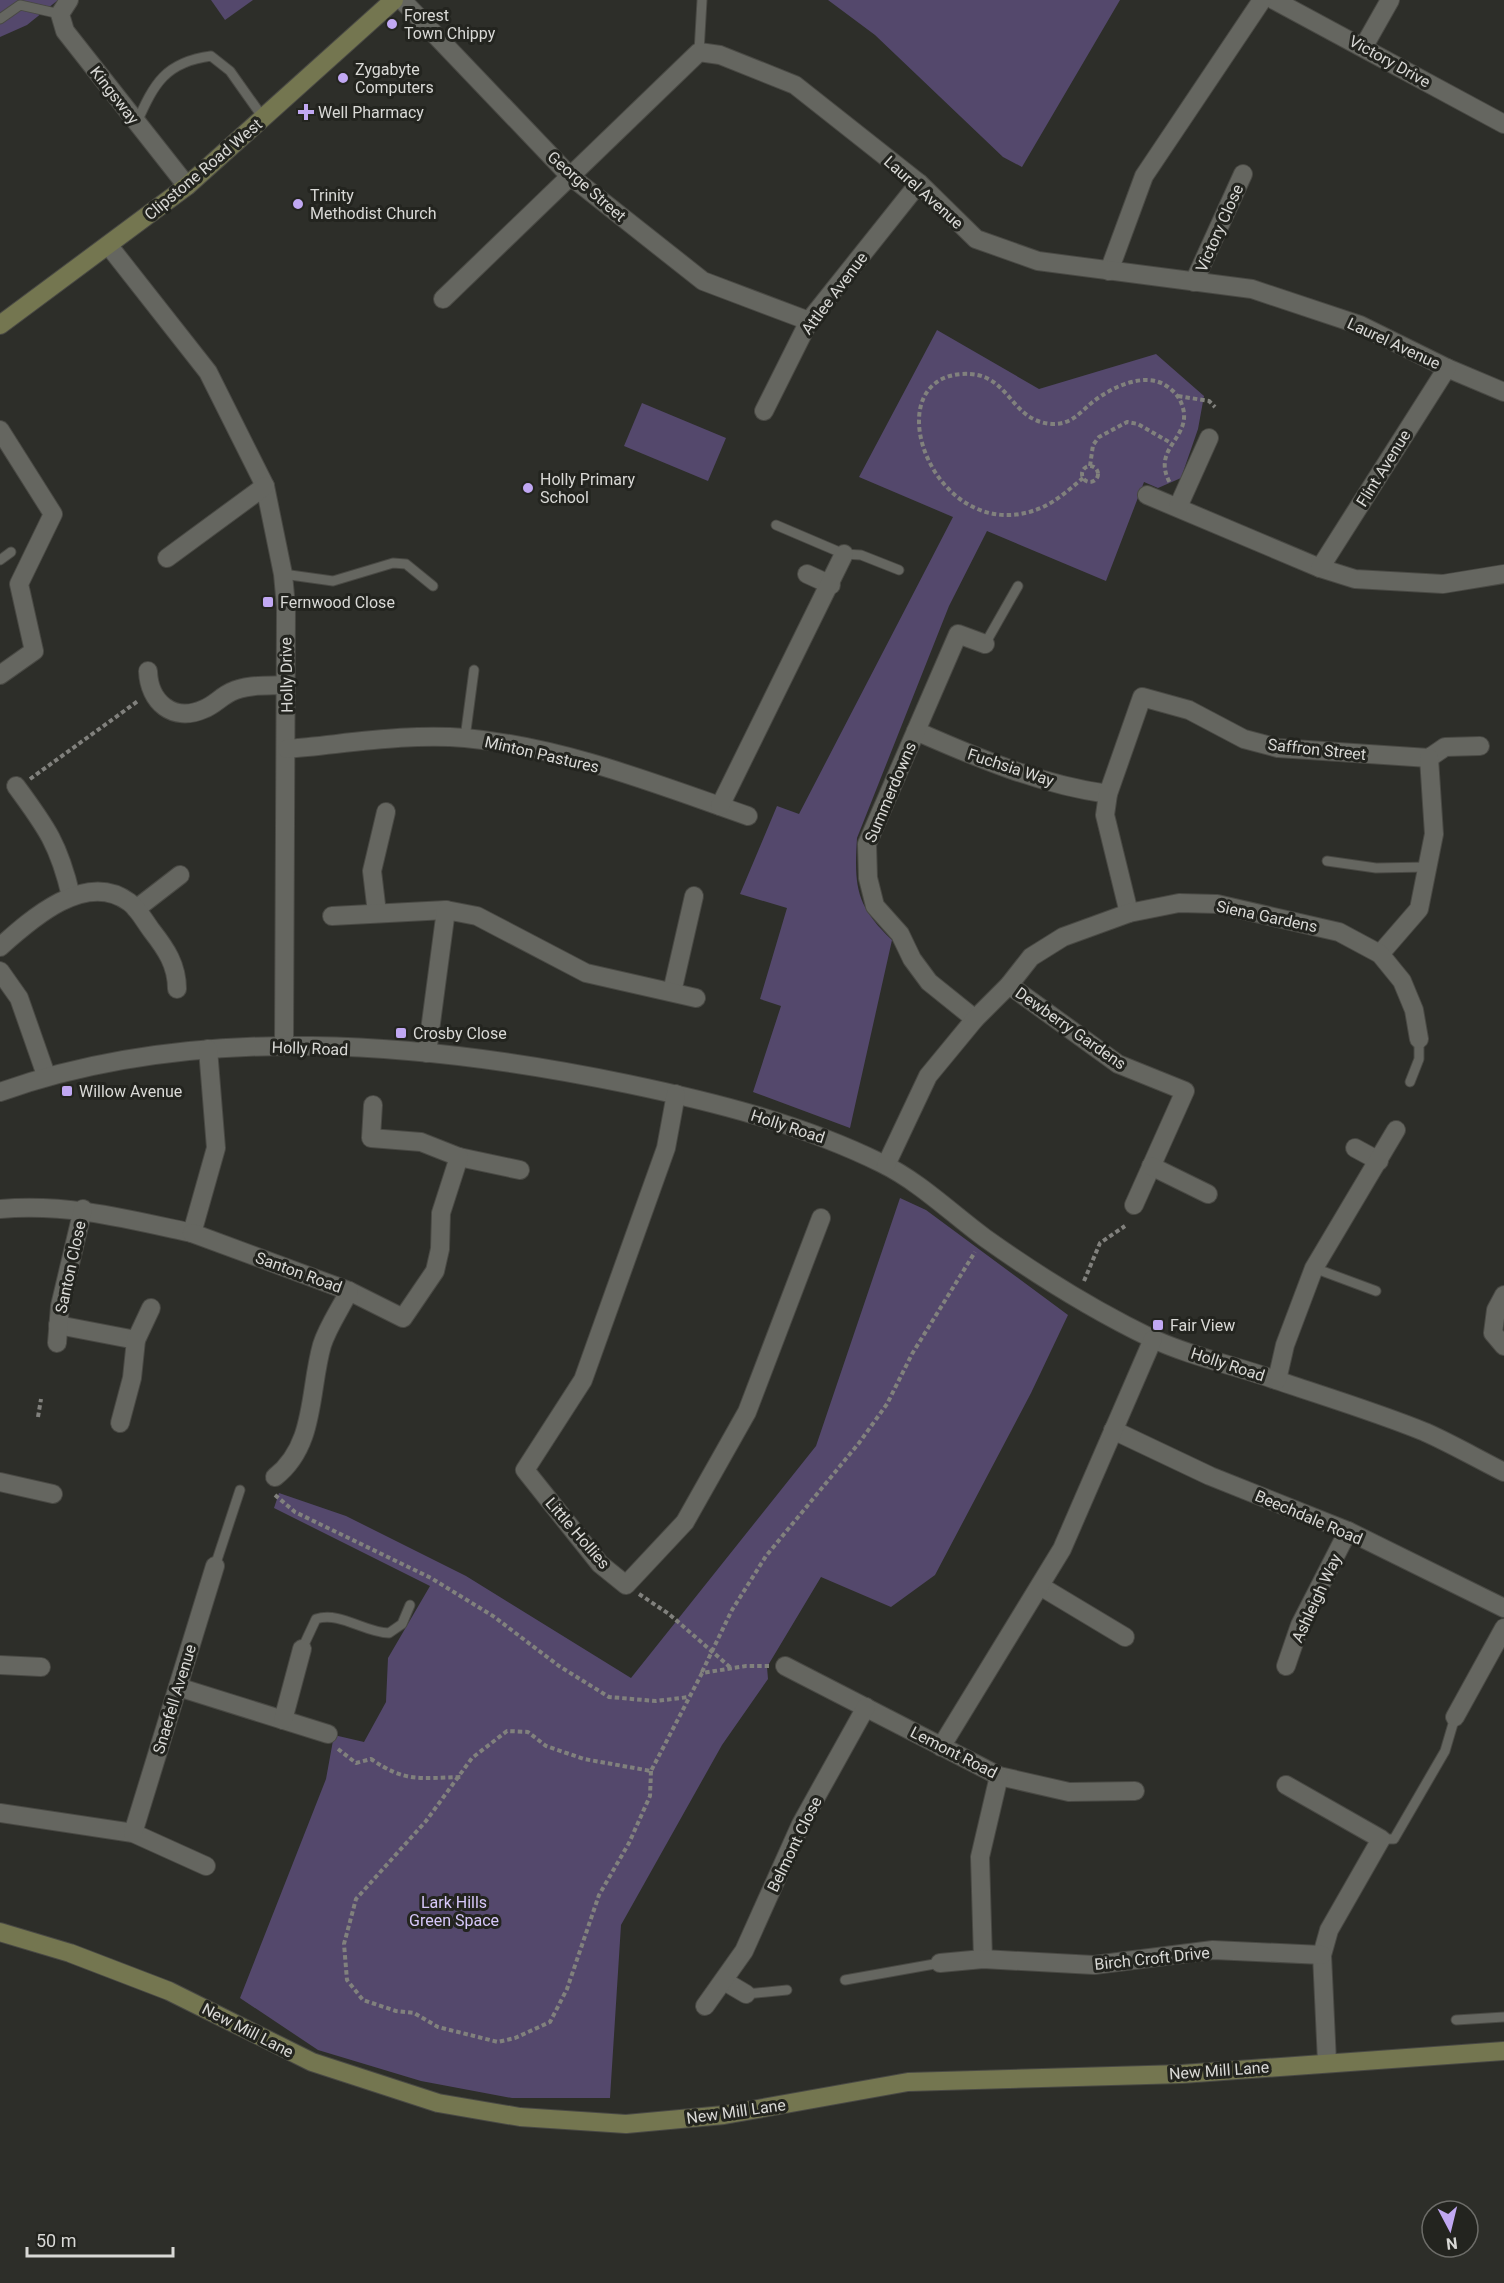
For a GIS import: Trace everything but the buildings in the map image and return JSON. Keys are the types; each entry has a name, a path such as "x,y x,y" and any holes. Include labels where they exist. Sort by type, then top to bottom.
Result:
{"street":[{"name":"Clipstone Road West","path":"0,325 187,186 394,0"},
{"name":"George Street","path":"402,0 570,175 703,281 808,321"},
{"path":"1109,271 1144,176 1262,0"},
{"name":"Victory Drive","path":"1274,0 1364,46 1504,124"},
{"path":"1364,46 1390,0"},
{"name":"Kingsway","path":"64,7 65,32 187,186"},
{"path":"443,298 699,52"},
{"name":"Laurel Avenue","path":"699,52 720,55 795,85 919,183 976,239 1038,261 1252,289 1360,325 1447,368 1504,392"},
{"name":"Victory Close","path":"1194,282 1243,174"},
{"name":"Attlee Avenue","path":"764,411 808,321 919,183"},
{"name":"Holly Drive","path":"109,246 208,372 265,486 283,574 287,749 284,1046"},
{"name":"Flint Avenue","path":"1320,568 1447,368"},
{"path":"0,430 53,514 20,584 34,651 0,675"},
{"path":"1180,505 1209,438"},
{"path":"167,558 265,486"},
{"path":"1147,495 1180,505 1320,568 1355,579 1443,584 1504,574"},
{"path":"720,806 831,585 844,554"},
{"path":"807,574 831,585"},
{"name":"Summerdowns","path":"975,1019 928,982 912,959 900,934 875,906 868,878 867,844 958,634 985,644"},
{"path":"148,671 151,692 160,705 174,712 188,714 205,709 232,692 244,688 286,685"},
{"name":"Saffron Street","path":"1108,794 1142,697 1189,710 1244,739 1278,748 1429,758 1444,747 1480,746"},
{"name":"Fuchsia Way","path":"916,731 968,754 1043,780 1108,794"},
{"name":"Minton Pastures","path":"287,749 435,737 507,743 574,758 748,816"},
{"path":"1380,954 1419,909 1434,834 1429,758"},
{"path":"17,787 53,838 62,858 71,896"},
{"path":"1108,794 1105,815 1129,913"},
{"path":"377,913 372,871 386,812"},
{"path":"136,909 180,875"},
{"path":"0,946 42,912 71,896 105,892 129,901 169,953 174,967 177,989"},
{"path":"672,992 694,896"},
{"name":"Siena Gardens","path":"886,1165 928,1076 975,1019 1010,985 1031,957 1063,937 1129,913 1179,903 1217,904 1339,932 1380,954 1402,981 1414,1010 1419,1039"},
{"path":"427,1053 446,910"},
{"path":"332,916 446,910 477,916 586,973 696,998"},
{"path":"0,971 19,998 46,1075"},
{"name":"Dewberry Gardens","path":"1010,985 1118,1064 1185,1091 1134,1205"},
{"name":"Holly Road","path":"0,1092 46,1075 127,1059 208,1048 284,1046 427,1053 558,1070 676,1094 781,1123 838,1143 886,1165 927,1191 984,1237 1077,1296 1153,1339 1425,1432 1504,1472"},
{"path":"192,1233 216,1148 208,1048"},
{"name":"Little Hollies","path":"626,1585 600,1564 525,1470 583,1380 666,1148 676,1094"},
{"path":"373,1106 371,1138 421,1142 459,1157 520,1170"},
{"path":"1277,1380 1285,1346 1314,1268 1396,1130"},
{"path":"1355,1148 1379,1161"},
{"name":"Santon Road","path":"0,1209 36,1206 83,1209 192,1233 350,1291 403,1318 435,1271 440,1250 441,1213 459,1157"},
{"path":"1151,1166 1208,1194"},
{"name":"Santon Close","path":"83,1209 60,1306 57,1334 136,1340"},
{"path":"626,1585 685,1522 747,1412 821,1218"},
{"path":"275,1477 289,1466 310,1420 314,1376 323,1342 350,1291"},
{"path":"1504,1295 1496,1310 1494,1333 1504,1346"},
{"path":"120,1423 132,1378 136,1340 151,1308"},
{"path":"941,1747 1062,1549 1153,1339"},
{"name":"Beechdale Road","path":"1113,1430 1210,1476 1348,1531 1504,1608"},
{"path":"0,1482 53,1494"},
{"name":"Ashleigh Way","path":"1286,1666 1300,1625 1348,1531"},
{"name":"Snaefell Avenue","path":"133,1833 215,1566"},
{"path":"1040,1586 1125,1637"},
{"path":"1455,1717 1504,1628"},
{"path":"283,1720 302,1649"},
{"path":"0,1665 41,1667"},
{"name":"Lemont Road","path":"785,1666 999,1776 1070,1792 1135,1791"},
{"path":"178,1687 328,1734"},
{"name":"Belmont Close","path":"705,2006 744,1951 801,1824 866,1707"},
{"path":"983,1959 980,1857 999,1776"},
{"path":"1286,1785 1382,1839 1329,1930 1322,1955 1327,2062"},
{"path":"0,1814 133,1833 206,1866"},
{"name":"New Mill Lane","path":"0,1932 70,1953 169,1991 312,2062 438,2103 520,2117 626,2124 724,2115 908,2082 1182,2074 1504,2051"},
{"name":"Birch Croft Drive","path":"940,1964 983,1959 1094,1965 1213,1950 1322,1955"},
{"path":"724,1981 746,1994"}],"lane":[{"path":"699,52 702,0"},
{"path":"0,19 20,5 64,7"},
{"path":"137,122 154,84 189,59 211,56 230,71 264,118"},
{"path":"776,525 844,554 861,555 899,570"},
{"path":"0,560 11,552"},
{"path":"283,574 333,581 393,562 406,564 433,586"},
{"path":"985,644 1018,586"},
{"path":"465,738 474,670"},
{"path":"1326,861 1376,868 1427,867"},
{"path":"1410,1082 1419,1059 1419,1039"},
{"path":"1314,1268 1376,1291"},
{"path":"215,1566 240,1490"},
{"path":"302,1649 316,1619 324,1617 368,1631 389,1633 402,1624 410,1605"},
{"path":"1382,1839 1394,1839 1445,1751 1455,1717"},
{"path":"845,1980 940,1964"},
{"path":"746,1994 787,1990"},
{"path":"1456,2020 1504,2017"}],"path":[{"path":"1083,478 1043,507 1023,513 1000,513 978,508 958,498 932,471 923,449 919,426 922,404 930,389 943,378 963,374 981,377 1001,386 1020,412 1036,422 1055,424 1080,416 1107,393 1145,379 1159,381 1177,396 1185,415 1184,425 1172,443 1163,470 1180,505"},
{"path":"1177,396 1209,401 1215,407"},
{"path":"1090,466 1093,445 1099,437 1127,422 1138,424 1172,443"},
{"path":"1083,478 1083,470 1090,466"},
{"path":"1083,478 1092,482 1098,476 1096,469 1090,466"},
{"path":"17,787 151,692"},
{"path":"1077,1296 1100,1243 1125,1226"},
{"path":"651,1771 584,1759 546,1746 528,1732 507,1731 472,1758 460,1778 426,1821 356,1899 344,1944 347,1980 363,2000 396,2011 414,2013 438,2027 498,2042 515,2038 550,2022 567,1989 599,1894 630,1843 650,1796 651,1771 732,1610 766,1556 859,1443 887,1404 912,1354 984,1237"},
{"path":"38,1417 40,1399"},
{"path":"275,1477 267,1487 295,1512 431,1578 493,1616 559,1666 609,1697 656,1701 689,1697"},
{"path":"626,1585 669,1614 731,1668"},
{"path":"702,1673 731,1668 785,1666"},
{"path":"328,1734 332,1746 356,1763 371,1759 400,1776 418,1779 460,1778"}],"green space":[{"path":"0,0 58,0 27,25 0,37"},
{"path":"211,0 253,0 225,20"},
{"path":"828,0 1120,0 1022,167 1003,157 875,35"},
{"path":"937,330 1039,389 1156,354 1204,396 1198,429 1181,478 1158,488 1144,482 1106,581 987,531 949,606 857,838 856,870 860,895 871,917 892,940 850,1128 753,1092 781,1006 760,999 787,908 740,894 777,806 799,814 953,517 859,477"},
{"path":"642,403 726,438 708,481 624,446"},
{"name":"Lark Hills Green Space","path":"900,1198 926,1210 1068,1315 1031,1393 935,1575 891,1607 821,1577 767,1667 768,1679 722,1745 621,1925 610,2098 512,2098 421,2081 318,2050 240,1998 326,1779 334,1735 364,1742 386,1702 388,1658 430,1586 274,1508 279,1493 346,1516 466,1576 631,1678 816,1446"}],"place":[{"name":"Forest Town Chippy","path":"392,24"},
{"name":"Zygabyte Computers","path":"343,78"},
{"name":"Well Pharmacy","path":"306,112"},
{"name":"Trinity Methodist Church","path":"298,204"},
{"name":"Holly Primary School","path":"528,488"},
{"name":"Fernwood Close","path":"268,602"},
{"name":"Crosby Close","path":"401,1033"},
{"name":"Willow Avenue","path":"67,1091"},
{"name":"Fair View","path":"1158,1325"}]}
